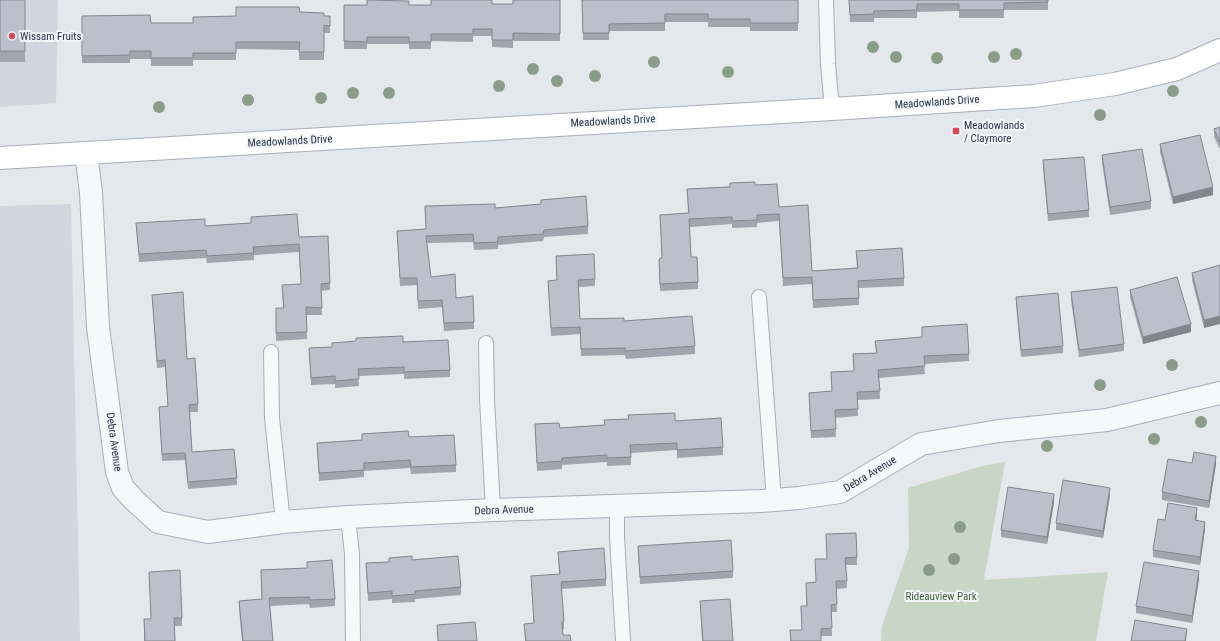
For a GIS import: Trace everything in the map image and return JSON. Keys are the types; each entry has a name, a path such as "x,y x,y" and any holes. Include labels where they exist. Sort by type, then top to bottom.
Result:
{"main road":[{"name":"Meadowlands Drive","path":"0,158 1034,96 1115,84 1177,68 1220,50"}],"street":[{"name":"Debra Avenue","path":"86,153 91,194 98,327 117,472 123,488 134,502 158,522 208,532 283,522 348,517 799,498 840,492 920,444 999,431 1107,420 1220,393"}],"lane":[{"path":"826,0 828,64 832,109"},
{"path":"759,297 774,500"},
{"path":"486,343 487,399 493,510"},
{"path":"271,352 272,418 283,522"},
{"path":"617,506 617,537 623,641"},
{"path":"348,517 352,554 353,641"}],"shaded area":[{"path":"0,0 58,0 56,103 0,107"},
{"path":"71,204 80,641 0,641 0,206"}],"green space":[{"name":"Rideauview Park","path":"1005,462 984,580 1108,572 1096,641 881,641 882,626 909,548 908,488 982,466"}],"building":[{"name":"Wissam Fruits","path":"0,0 25,0 25,51 0,51"},
{"path":"367,0 409,1 409,5 431,5 431,0 492,0 492,4 513,4 513,0 560,0 560,34 513,33 513,40 492,40 492,29 473,29 473,34 431,34 431,42 409,42 409,37 367,37 367,42 344,41 344,5 367,5"},
{"path":"582,0 798,0 798,23 750,23 750,19 708,19 708,14 665,14 665,23 609,24 609,33 583,33"},
{"path":"849,0 1048,0 1048,2 1004,3 1004,10 959,10 959,4 917,4 917,10 874,11 874,14 850,15"},
{"path":"236,7 299,7 300,12 324,13 324,16 330,16 330,26 324,25 324,52 299,52 300,42 236,42 236,53 193,53 193,58 151,58 151,51 130,51 130,55 82,56 82,16 150,15 151,23 193,23 193,17 236,16"},
{"path":"1220,127 1220,142 1214,129"},
{"path":"1200,135 1213,187 1173,197 1160,144"},
{"path":"1142,149 1151,201 1110,207 1102,155"},
{"path":"1084,157 1089,210 1048,214 1043,160"},
{"path":"755,182 755,185 777,184 779,207 808,205 812,271 858,268 856,251 902,248 904,278 858,281 859,298 813,300 812,277 783,278 779,214 757,215 757,220 732,221 732,217 689,219 691,257 697,257 698,282 660,284 659,259 662,258 660,215 689,213 687,189 730,187 730,183"},
{"path":"586,196 588,226 544,230 543,234 498,237 498,242 474,243 473,234 426,236 431,277 455,274 456,298 473,296 474,322 444,323 442,300 418,301 417,278 400,278 397,231 426,229 425,206 495,204 495,208 541,204 541,200"},
{"path":"297,214 299,237 328,236 330,283 321,284 322,308 306,307 307,332 276,333 276,308 284,308 282,285 301,284 299,244 253,247 254,253 207,256 206,250 139,254 136,223 205,219 205,226 251,223 251,217"},
{"path":"594,254 595,279 578,280 580,319 624,318 624,321 692,316 695,346 626,351 625,348 581,349 580,327 551,328 548,281 557,280 556,256"},
{"path":"1220,265 1220,316 1204,320 1192,273"},
{"path":"1177,277 1191,324 1143,337 1130,290"},
{"path":"1117,287 1124,344 1079,350 1071,292"},
{"path":"183,292 187,359 195,358 198,404 189,405 192,452 234,449 237,478 188,482 185,453 162,454 159,407 168,406 165,360 157,361 152,295"},
{"path":"1058,293 1063,346 1021,350 1016,297"},
{"path":"967,324 969,354 924,356 925,366 878,370 880,391 857,392 858,409 835,410 836,429 811,431 809,393 832,391 831,372 854,371 853,354 877,353 875,341 922,337 922,327"},
{"path":"403,336 403,342 448,340 450,370 404,372 404,367 358,369 359,379 335,381 335,376 311,378 309,348 332,347 332,343 356,341 356,338"},
{"path":"675,413 675,421 721,418 723,447 677,450 677,443 630,445 631,457 607,458 607,455 562,458 562,461 537,463 535,424 559,423 560,428 605,425 604,420 629,419 628,415"},
{"path":"408,431 409,437 454,435 456,465 411,467 410,460 364,463 364,470 319,473 317,443 362,440 362,434"},
{"path":"1194,452 1216,456 1209,501 1162,492 1168,459 1192,463"},
{"path":"1063,480 1110,488 1103,531 1056,523"},
{"path":"1008,487 1054,494 1047,537 1001,530"},
{"path":"1168,503 1197,508 1195,520 1205,522 1200,557 1153,550 1158,519 1165,520"},
{"path":"856,533 857,557 845,558 847,581 836,581 837,604 831,605 832,628 821,629 821,641 791,641 790,630 802,630 801,606 807,606 806,583 816,582 815,559 827,559 826,534"},
{"path":"731,540 733,571 640,577 638,546"},
{"path":"604,548 606,579 561,582 564,621 562,622 563,635 570,635 571,641 526,641 524,624 534,623 531,576 560,574 558,552"},
{"path":"412,556 412,560 458,556 461,587 415,591 415,594 392,596 392,591 368,593 366,563 389,562 389,558"},
{"path":"332,560 335,599 310,600 309,597 269,598 273,641 243,641 239,601 262,599 261,570 307,568 307,562"},
{"path":"1144,562 1199,571 1192,616 1136,606"},
{"path":"180,570 182,618 174,618 175,641 145,641 144,619 151,619 149,572"},
{"path":"730,599 733,641 703,641 700,601"},
{"path":"1135,620 1187,629 1185,641 1131,641"},
{"path":"475,622 477,641 438,641 437,625"}],"place":[{"name":"Wissam Fruits","path":"12,36"},
{"name":"Meadowlands / Claymore","path":"956,131"}]}
